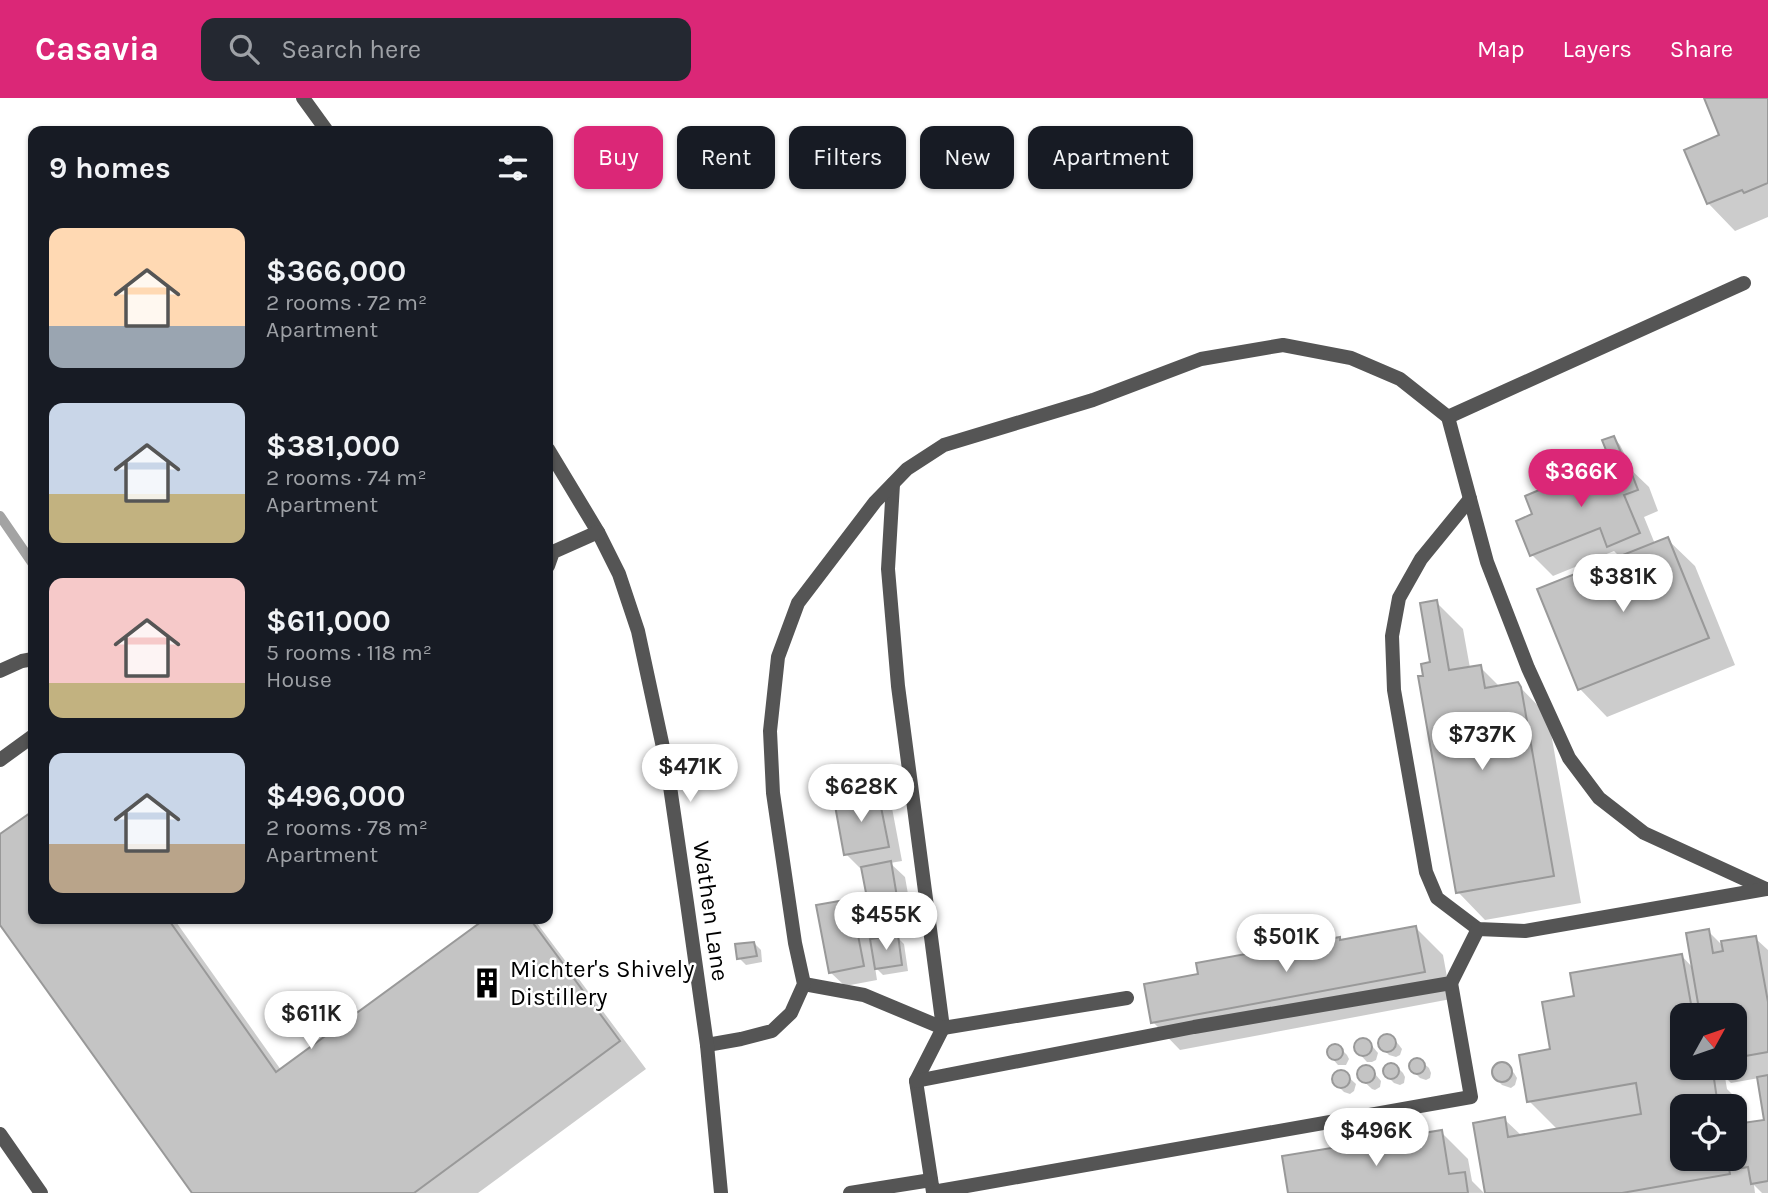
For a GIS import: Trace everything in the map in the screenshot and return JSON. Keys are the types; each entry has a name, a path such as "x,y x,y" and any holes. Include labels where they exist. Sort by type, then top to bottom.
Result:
{"street":[{"path":"303,98 323,126"},
{"path":"1448,417 1744,283"},
{"path":"706,1045 741,1040 772,1031 791,1013 804,984 795,943 773,793 770,731 778,657 798,603 866,513 907,468 944,445 1093,400 1201,359 1283,345 1351,358 1400,379 1448,417 1487,562 1528,668 1569,758 1599,798 1644,833 1767,889"},
{"name":"Wathen Lane","path":"553,457 598,532 619,574 638,631 667,766 706,1045 722,1193"},
{"path":"893,484 888,569 898,686 943,1028 916,1081 933,1192 1471,1097 1451,983 1478,929"},
{"path":"1470,499 1421,559 1399,598 1392,636 1394,690 1426,872 1437,898 1478,929 1525,931 1767,889"},
{"path":"553,554 598,532"},
{"path":"0,671 28,660"},
{"path":"0,760 28,740"},
{"path":"916,1081 1194,1027 1451,983"},
{"path":"804,984 864,995 943,1028 1127,998"},
{"path":"0,1134 41,1193"},
{"path":"850,1193 931,1180"}],"building":[{"path":"1704,98 1768,98 1768,183 1707,204 1684,150 1719,135"},
{"path":"1614,436 1622,455 1610,460 1602,440"},
{"path":"1610,460 1614,469 1628,464 1638,490 1624,495 1640,533 1607,547 1600,528 1530,556 1516,521 1532,514 1525,496"},
{"path":"1668,537 1709,638 1578,690 1537,589"},
{"path":"1437,600 1449,670 1481,665 1485,688 1518,682 1521,687 1554,876 1456,893 1418,676 1423,676 1421,664 1430,662 1420,603"},
{"path":"878,792 889,847 844,855 834,800"},
{"name":"Michter's Shively Distillery","path":"28,814 28,924 172,924 276,1072 478,924 534,924 620,1041 414,1193 192,1193 0,925 0,834"},
{"path":"891,861 900,915 871,919 861,867"},
{"path":"851,899 864,966 829,973 816,905"},
{"path":"1416,926 1425,972 1151,1023 1144,984 1198,974 1196,963"},
{"path":"1709,929 1713,953 1723,951 1721,941 1756,936 1768,1002 1768,1052 1747,1056 1747,1003 1698,1003 1686,933"},
{"path":"898,935 902,965 875,969 870,939"},
{"path":"754,942 757,956 737,959 735,944"},
{"path":"1682,954 1691,1003 1670,1003 1670,1080 1714,1080 1716,1094 1670,1094 1670,1171 1729,1171 1730,1174 1622,1193 1485,1193 1473,1123 1505,1117 1508,1137 1641,1114 1636,1083 1527,1102 1519,1055 1550,1049 1542,1002 1574,996 1570,973"},
{"path":"1387,1034 1393,1037 1396,1043 1393,1049 1387,1052 1381,1049 1378,1043 1381,1037"},
{"path":"1359,1038 1367,1038 1372,1047 1370,1054 1359,1056 1354,1051 1354,1043"},
{"path":"1332,1044 1338,1044 1343,1052 1341,1058 1332,1060 1327,1055 1327,1049"},
{"path":"1414,1058 1420,1058 1425,1066 1423,1072 1414,1074 1409,1069 1409,1063"},
{"path":"1502,1062 1509,1065 1512,1072 1509,1079 1502,1082 1495,1079 1492,1072 1495,1065"},
{"path":"1388,1063 1394,1063 1399,1071 1397,1077 1388,1079 1383,1074 1383,1068"},
{"path":"1362,1065 1370,1065 1375,1074 1373,1081 1362,1083 1357,1078 1357,1070"},
{"path":"1341,1070 1349,1075 1350,1079 1345,1087 1341,1088 1333,1083 1332,1079 1337,1071"},
{"path":"1768,1075 1768,1181 1751,1184 1747,1167 1747,1122 1764,1120 1757,1077"},
{"path":"1442,1130 1449,1174 1465,1172 1468,1193 1288,1193 1282,1156"}],"waterway":[{"path":"0,516 28,557"}],"place":[{"name":"Michter's Shively Distillery","path":"487,983"}]}
